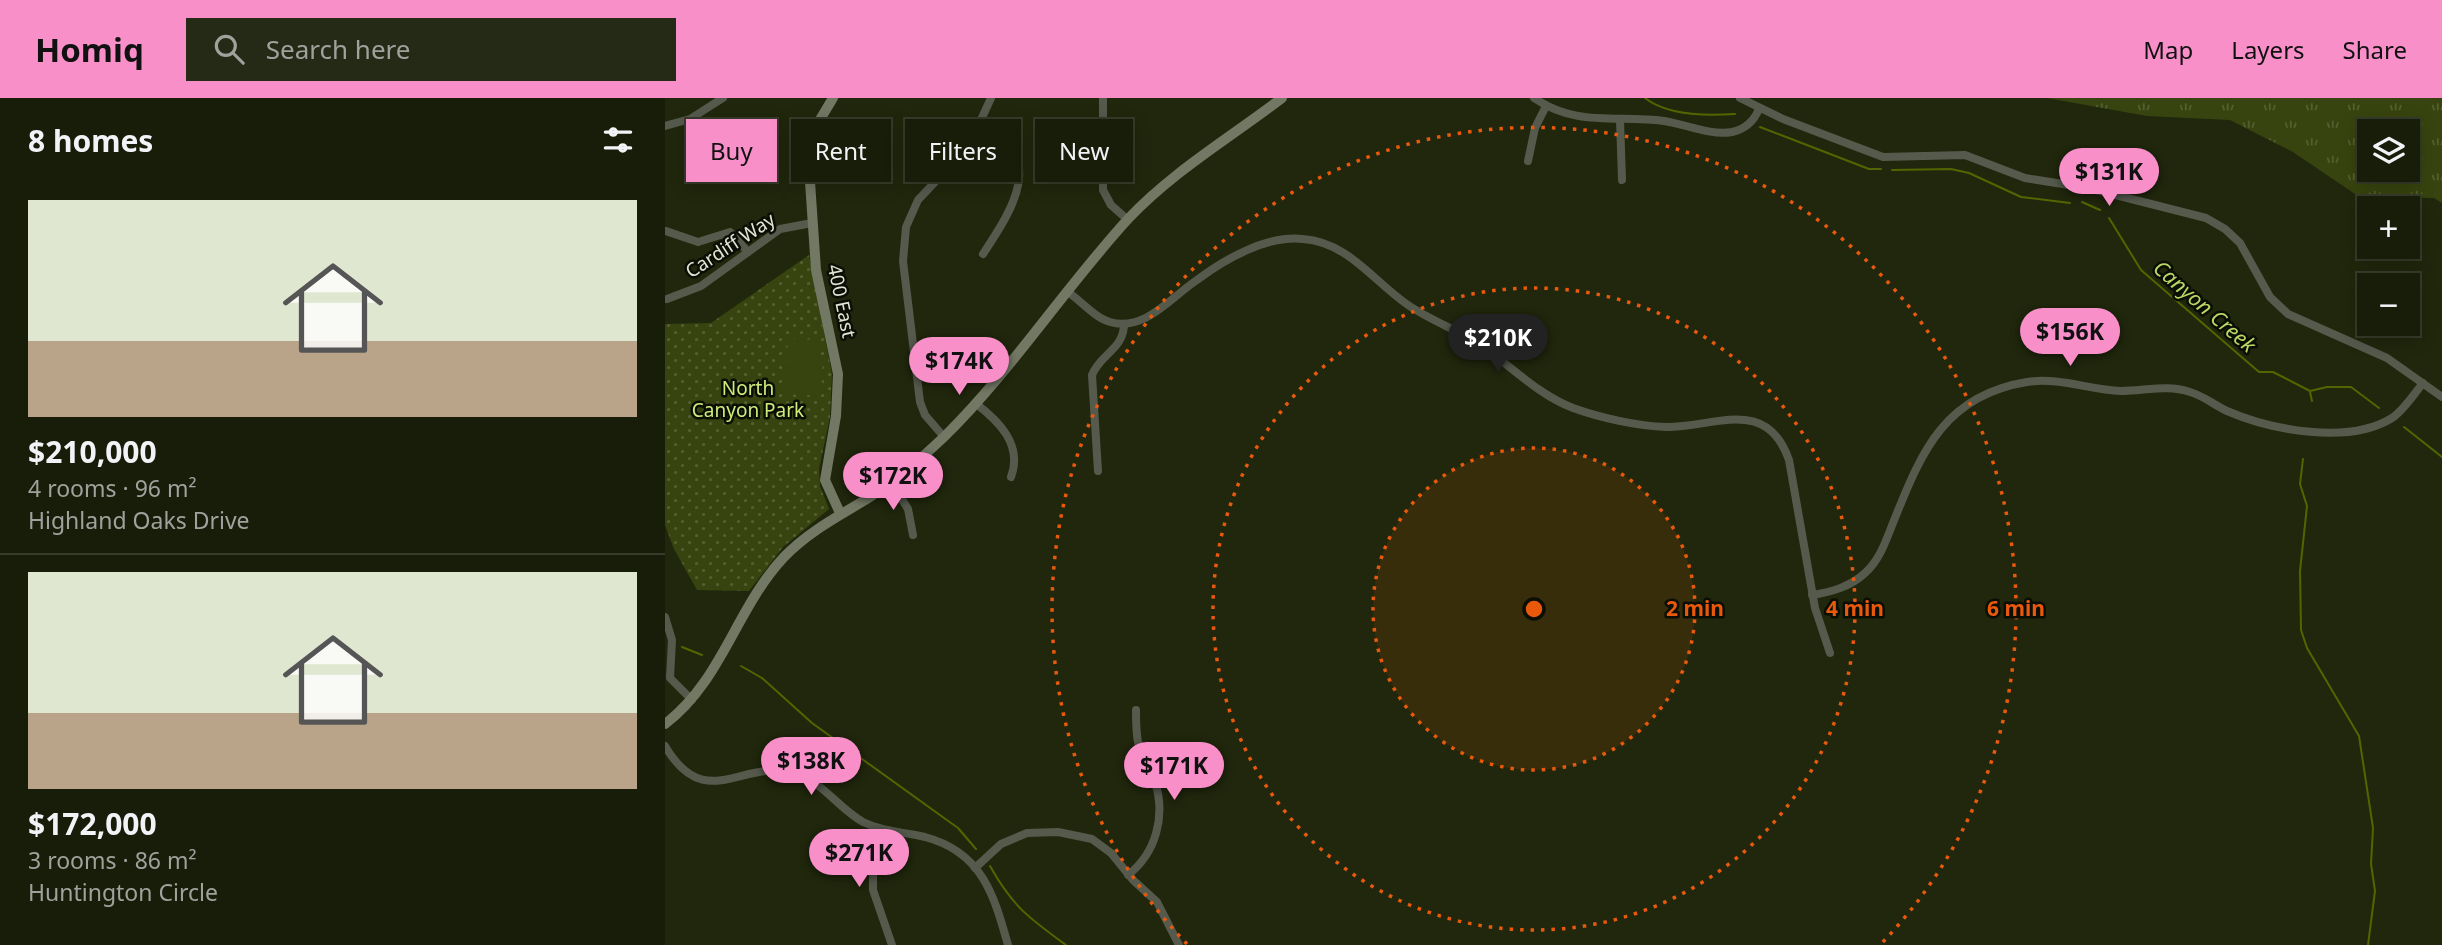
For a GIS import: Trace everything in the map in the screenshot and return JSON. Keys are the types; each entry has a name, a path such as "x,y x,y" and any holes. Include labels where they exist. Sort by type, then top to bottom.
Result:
{"main road":[{"name":"400 East","path":"833,98 818,120 811,142 813,223 818,278 838,374 836,416 825,480 840,513"},
{"path":"665,724 692,700 777,565 801,540 891,482 944,437 1128,220 1174,178 1282,98"}],"street":[{"path":"665,126 689,119 711,102 723,98"},
{"path":"984,119 991,98"},
{"path":"1103,98 1103,190 1111,205 1128,220"},
{"path":"1534,98 1546,106 1584,119 1656,120 1729,133 1752,122 1759,109"},
{"path":"1740,98 1759,109 1883,157 1965,155 2025,178 2088,188 2206,218 2225,229 2240,243 2266,291 2288,314 2380,354 2442,397"},
{"path":"1528,162 1535,128 1546,106"},
{"path":"1620,120 1622,180"},
{"path":"936,182 918,200 904,236 903,261 920,402 925,415 944,437"},
{"path":"983,254 1012,211 1019,182"},
{"name":"Cardiff Way","path":"667,299 701,286 780,229 813,223"},
{"path":"666,231 698,242 730,232 748,252"},
{"path":"1068,292 1105,321 1124,324 1143,320 1209,272 1264,244 1298,238 1330,245 1348,255 1407,305 1476,342 1565,405 1659,427 1730,418 1748,420 1766,429 1781,445 1789,460 1812,596 1831,653"},
{"path":"1098,471 1091,380 1097,363 1121,341 1124,324"},
{"path":"1812,596 1843,587 1869,569 1882,550 1919,460 1930,442 1961,410 2001,388 2053,380 2108,390 2173,388 2195,394 2237,414 2292,429 2328,432 2385,422 2396,415 2424,383"},
{"path":"975,403 1007,436 1016,461 1011,477"},
{"path":"891,482 908,509 913,535"},
{"path":"665,617 673,640 670,678 692,700"},
{"path":"1128,875 1140,864 1152,845 1160,813 1155,783 1138,741 1136,710"},
{"path":"665,747 684,770 710,781 735,780 773,771 804,776 822,786 852,814 883,830 937,841 957,852 975,868 996,900 1008,945"},
{"path":"883,830 873,870 873,890 892,945"},
{"path":"975,868 1008,840 1027,833 1048,831 1096,842 1111,853 1128,875 1161,908 1179,945"}],"green space":[{"path":"2047,98 2442,98 2442,203 2434,198 2420,196 2358,196 2293,152 2230,120 2147,116"},
{"name":"North Canyon Park","path":"809,255 832,374 830,417 819,469 820,486 829,509 783,547 749,591 697,590 674,549 665,525 665,324 711,323"},
{"path":"788,338 819,340 817,359 823,360 821,396 784,394"}],"waterway":[{"name":"Canyon Creek","path":"1645,98 1676,112 1700,115 1735,114"},
{"name":"Canyon Creek","path":"1760,127 1869,169 1881,169"},
{"name":"Canyon Creek","path":"1892,170 1951,169 1969,173 2021,197 2070,203"},
{"name":"Canyon Creek","path":"2082,202 2100,210"},
{"name":"Canyon Creek","path":"2109,218 2141,270 2259,372 2273,372 2310,391 2327,387 2351,387 2379,408"},
{"path":"2310,392 2312,401"},
{"name":"Canyon Creek","path":"2404,427 2442,457"},
{"path":"2303,459 2300,484 2307,506 2300,571 2301,630 2307,648 2359,736 2373,828 2371,864 2375,891 2368,945"},
{"path":"682,647 702,655"},
{"path":"741,666 762,678 812,723 958,828 976,849"},
{"path":"990,866 1006,892 1023,911 1066,945"}]}
